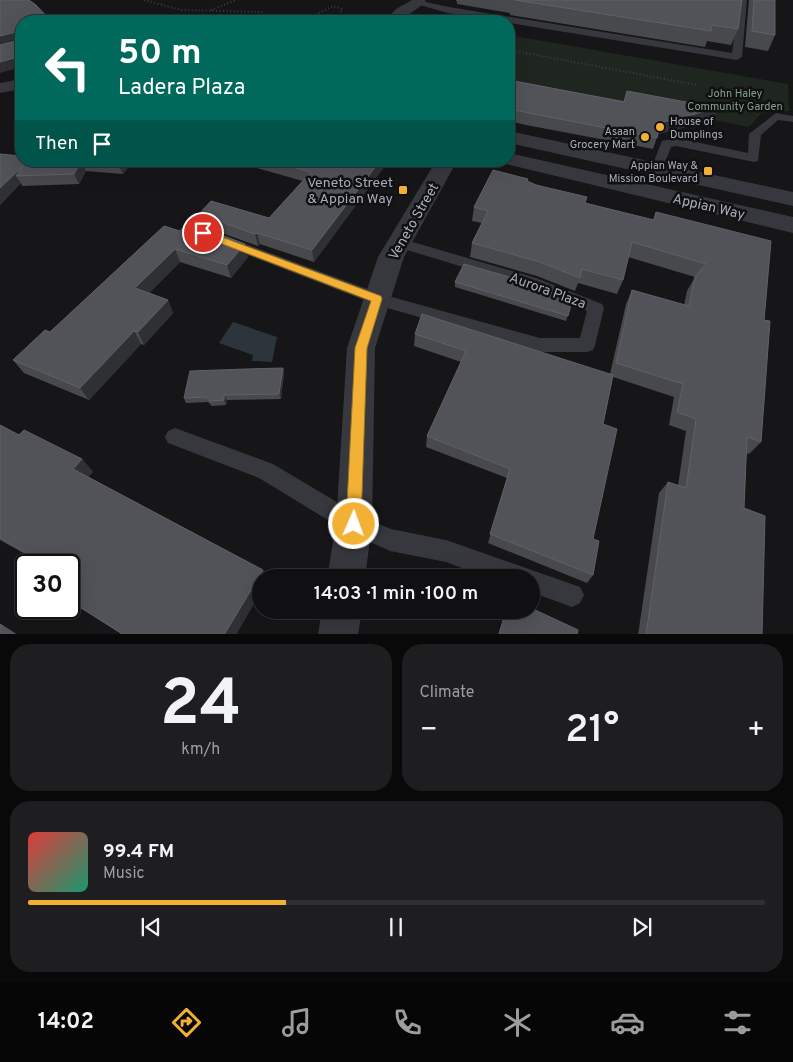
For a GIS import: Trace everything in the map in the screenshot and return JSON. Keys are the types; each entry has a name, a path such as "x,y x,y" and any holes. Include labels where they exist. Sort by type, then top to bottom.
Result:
{"street":[{"path":"398,15 422,1"},
{"path":"0,88 15,85"},
{"path":"0,104 15,101"},
{"name":"Appian Way","path":"515,138 793,199"},
{"name":"Appian Way","path":"515,160 793,225"},
{"name":"Veneto Street","path":"347,569 354,524 361,348 391,257 443,167"},
{"path":"338,634 340,619"}],"lane":[{"path":"515,21 737,57 743,0"},
{"path":"422,1 448,10 479,15"},
{"path":"658,169 666,144 676,142 754,158 755,134 776,116 793,119"},
{"path":"213,237 377,299"},
{"name":"Aurora Plaza","path":"377,299 540,345 587,344 596,308 531,282 399,243"},
{"path":"175,437 266,471 354,524 390,540 446,550 498,569"},
{"path":"540,584 572,595"}],"path":[{"path":"144,0 181,10 263,12 263,15"},
{"path":"208,12 236,0"},
{"path":"315,15 339,6 342,9 340,15"},
{"path":"515,51 697,85"}],"green space":[{"name":"John Haley Community Garden","path":"515,36 788,84 789,111 762,113 749,127 515,81"}],"shaded area":[{"path":"233,322 277,337 272,362 252,361 253,355 219,343"}],"building":[{"path":"0,0 29,0 45,15 15,15 15,32 0,36"},
{"path":"515,0 742,0 738,29 712,25 711,31"},
{"path":"754,0 775,0 775,35 752,31"},
{"path":"15,41 15,58 0,62 0,45"},
{"path":"515,81 624,102 627,91 718,108 660,123 657,138 515,110"},
{"path":"0,154 15,155 15,167 22,167 0,188"},
{"path":"22,167 78,167 74,174 16,176"},
{"path":"293,167 375,167 312,250 257,233 255,234 199,214 211,201 269,218 311,172"},
{"path":"493,170 528,179 527,181 536,185 587,197 585,203 654,220 656,212 771,241 764,320 770,321 761,442 747,437 744,508 765,516 762,634 646,634 668,482 686,488 696,419 677,412 683,384 616,363 632,290 689,306 695,277 706,264 632,242 623,280 582,269 580,278 540,262 472,243 488,211 474,207"},
{"path":"188,222 245,244 227,265 175,249 135,288 168,300 138,332 134,331 80,388 13,360 45,330 50,332 164,226 180,231"},
{"path":"464,264 527,282 572,301 568,316 455,282"},
{"path":"422,314 613,375 603,424 617,429 593,539 599,541 593,575 490,534 510,469 427,436 466,351 415,334"},
{"path":"283,368 279,394 224,395 224,400 210,401 206,397 184,398 190,371"},
{"path":"0,425 19,435 24,430 82,459 73,469 261,569 252,569 252,588 225,634 122,634 80,607 80,554 28,554 0,538"},
{"path":"540,612 578,630 577,634 499,634 503,619 540,619"},
{"path":"0,624 15,634 0,634"}],"place":[{"name":"House of Dumplings","path":"660,127"},
{"name":"Asaan Grocery Mart","path":"645,137"},
{"name":"Appian Way & Mission Boulevard","path":"708,171"},
{"name":"Veneto Street & Appian Way","path":"403,190"}],"route":[{"path":"203,233 377,299 361,348 354,524"}]}
